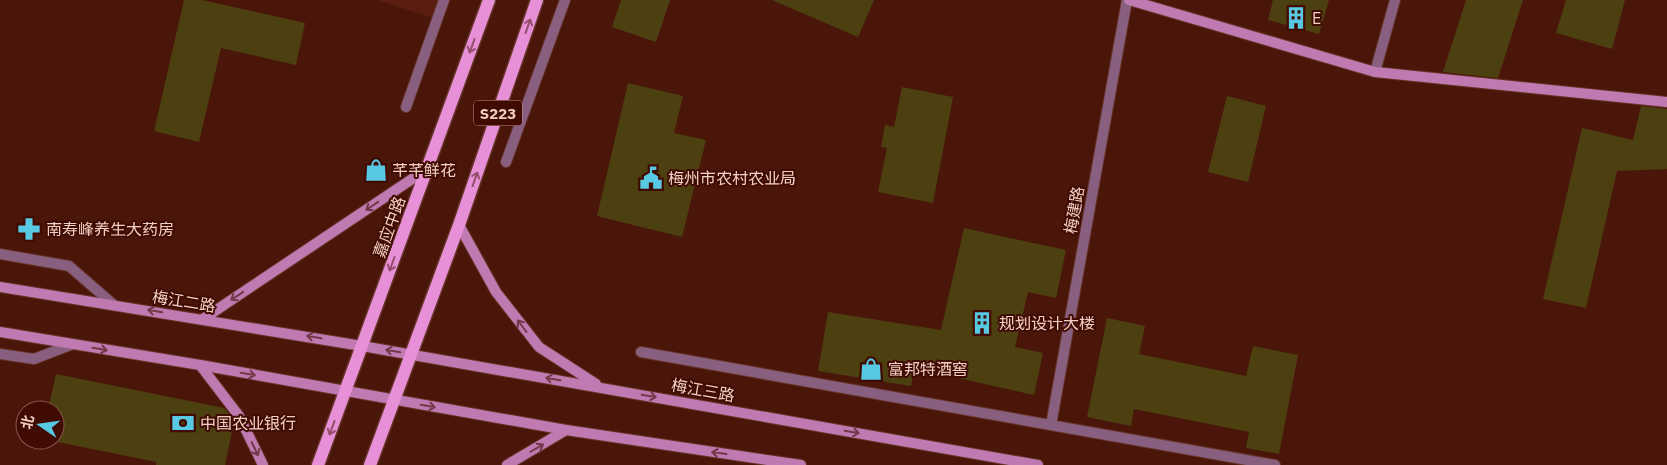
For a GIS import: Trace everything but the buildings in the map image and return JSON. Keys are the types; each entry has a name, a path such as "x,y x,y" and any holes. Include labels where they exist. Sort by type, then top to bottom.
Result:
{"main road":[{"name":"嘉应中路","path":"318,465 489,0"},
{"name":"S223","path":"370,465 459,225 537,0"},
{"path":"1128,0 1375,72 1667,102"},
{"path":"203,319 428,169"},
{"path":"459,225 496,292 539,348 601,388"},
{"name":"梅江二路","path":"0,287 362,346"},
{"path":"0,332 200,365 566,430 801,465"},
{"name":"梅江三路","path":"362,346 1038,465"},
{"path":"200,365 239,416 263,465"},
{"path":"507,465 566,430"}],"street":[{"path":"406,107 444,0"},
{"path":"506,162 564,0"},
{"name":"梅建路","path":"1050,425 1128,0"},
{"path":"1375,72 1395,0"},
{"path":"0,254 69,266 114,305"},
{"path":"0,354 34,359 72,344"},
{"path":"641,352 1275,465"}],"shaded area":[{"path":"377,0 443,0 437,19"}],"place":[{"name":"E","path":"1296,18"},
{"name":"芊芊鲜花","path":"376,170"},
{"name":"梅州市农村农业局","path":"651,178"},
{"name":"南寿峰养生大药房","path":"29,229"},
{"name":"规划设计大楼","path":"982,323"},
{"name":"富邦特酒窖","path":"871,369"},
{"name":"中国农业银行","path":"183,423"}]}
